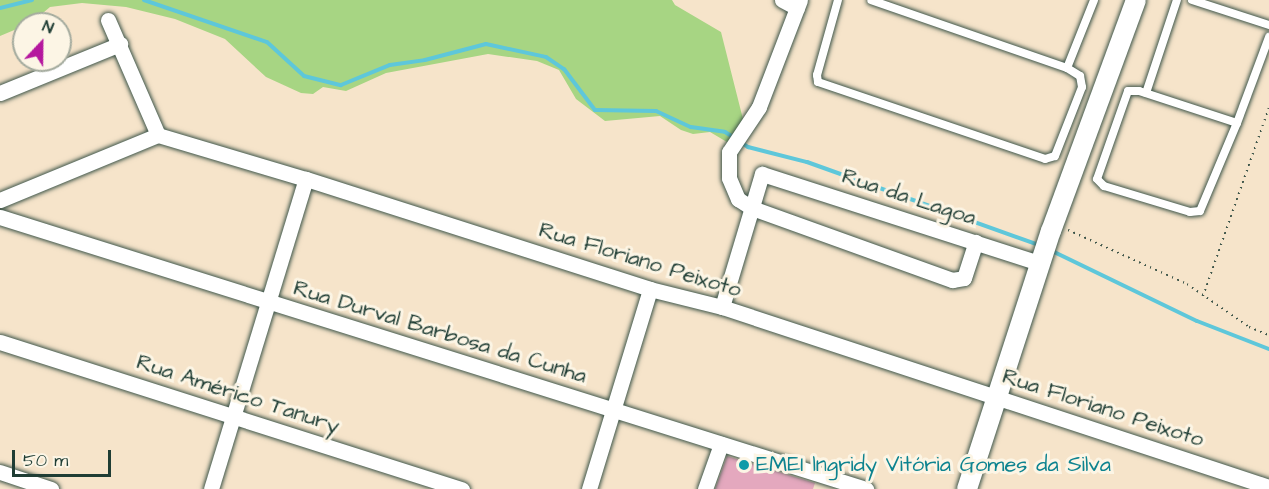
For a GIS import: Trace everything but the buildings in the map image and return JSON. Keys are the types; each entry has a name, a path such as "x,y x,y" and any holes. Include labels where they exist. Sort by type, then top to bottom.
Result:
{"street":[{"path":"782,0 798,4 759,107 729,152 729,178 738,199 752,208 952,280 961,279 966,275 976,242"},
{"path":"967,489 1041,261 1136,0"},
{"path":"0,200 158,135 108,20"},
{"path":"0,93 120,44"},
{"name":"Rua Floriano Peixoto","path":"158,135 306,179 650,289 722,308 997,396 1269,487"},
{"name":"Rua da Lagoa","path":"752,208 762,174 1041,261"},
{"path":"211,489 306,179"},
{"path":"722,308 752,208"},
{"name":"Rua Durval Barbosa da Cunha","path":"0,216 721,444 823,482 866,489"},
{"path":"589,489 650,289"},
{"name":"Rua Américo Tanury","path":"0,342 462,489"},
{"path":"705,489 721,444"},
{"path":"0,472 51,489"}],"lane":[{"path":"838,0 817,75 818,82 1045,159 1055,156 1082,87 1080,76 1067,68 871,0"},
{"path":"1067,68 1094,0"},
{"path":"1146,93 1177,0"},
{"path":"1192,0 1269,25"},
{"path":"1237,123 1146,93 1128,91 1097,173 1098,183 1190,212 1200,211 1237,123 1269,37"}],"path":[{"path":"1203,296 1269,108"},
{"path":"1053,227 1187,284 1249,327 1269,336"}],"green space":[{"path":"0,0 672,0 675,5 721,32 746,131 732,145 710,132 693,134 681,130 660,116 605,121 576,99 559,70 537,61 488,54 386,73 346,91 323,87 313,94 301,93 266,77 225,39 175,19 126,7 82,3 50,7 44,12 12,12 12,31 0,36"}],"waterway":[{"path":"0,8 32,0"},
{"path":"144,0 267,42 304,76 341,85 390,65 425,60 486,44 546,57 564,69 595,110 656,111 691,127 725,132 733,137"},
{"path":"739,141 748,147 807,162 1041,246"},
{"path":"1050,250 1197,321 1269,349"}],"place":[{"name":"EMEI lngridy Vitória Gomes da Silva","path":"744,465"}]}
